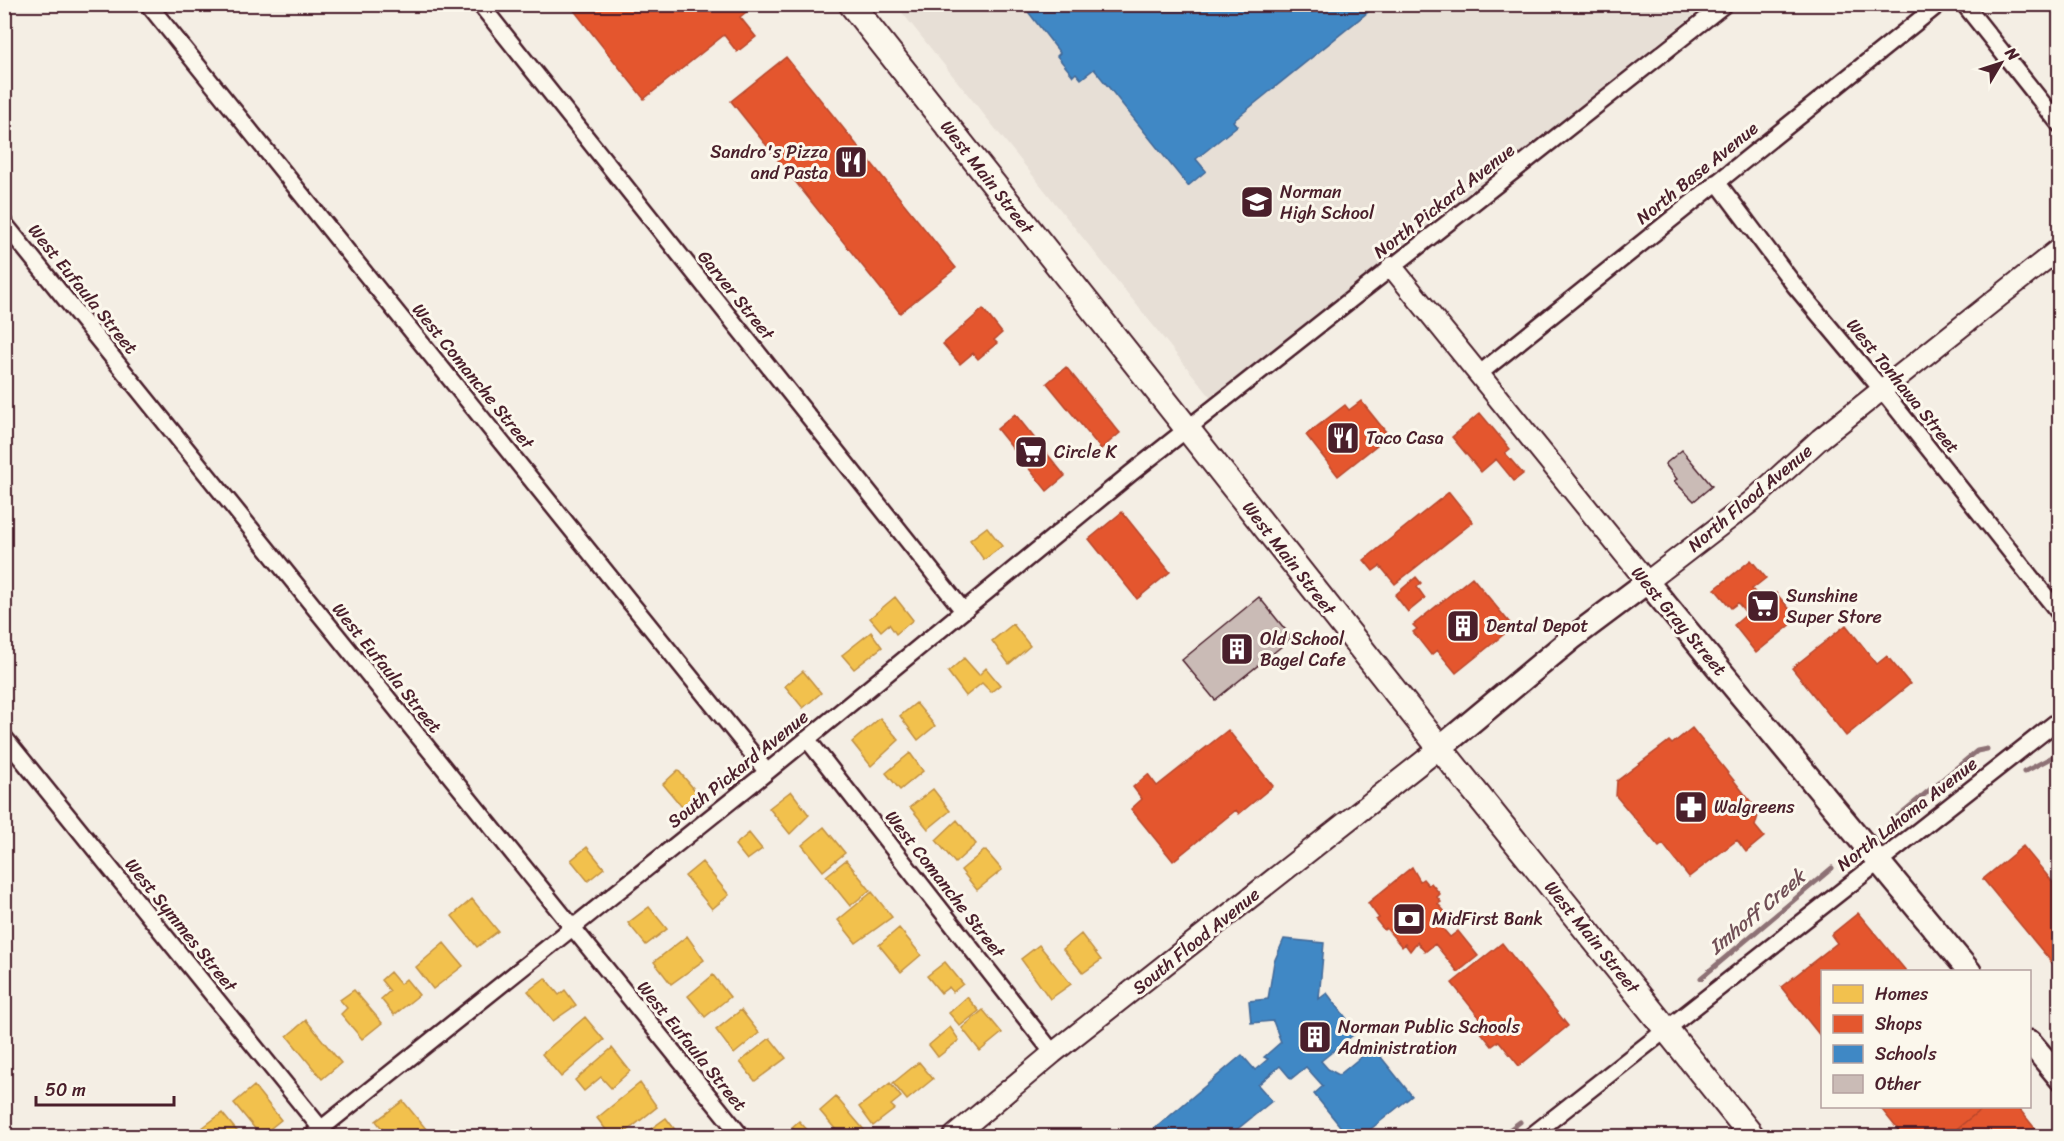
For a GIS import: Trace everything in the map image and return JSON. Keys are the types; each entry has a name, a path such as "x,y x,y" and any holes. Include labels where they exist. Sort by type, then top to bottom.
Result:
{"main road":[{"name":"West Main Street","path":"851,4 1440,748 1752,1137"},
{"name":"North Flood Avenue","path":"1440,748 1571,639 1647,582"},
{"name":"West Gray Street","path":"1647,582 1968,970"},
{"path":"2031,1043 2060,1078"}],"street":[{"name":"West Comanche Street","path":"148,4 767,772"},
{"name":"Garver Street","path":"480,4 962,609"},
{"name":"North Pickard Avenue","path":"1187,429 1725,4"},
{"name":"North Base Avenue","path":"1479,374 1939,4"},
{"path":"1964,4 2060,125"},
{"name":"West Tonhawa Street","path":"1717,182 1795,286 1882,390 2060,614"},
{"name":"West Eufaula Street","path":"4,224 741,1137"},
{"name":"North Flood Avenue","path":"1647,582 1752,501 1804,452 2060,248"},
{"name":"West Gray Street","path":"1392,267 1647,582"},
{"name":"South Pickard Avenue","path":"320,1134 571,927 767,772 962,609 1187,429"},
{"name":"North Lahoma Avenue","path":"1532,1137 2060,719"},
{"name":"West Symmes Street","path":"4,737 320,1134"},
{"name":"West Comanche Street","path":"807,739 1053,1053"},
{"name":"South Flood Avenue","path":"954,1137 1053,1053 1440,748"}],"shaded area":[{"name":"Norman High School","path":"896,5 1706,5 1213,400"}],"building: Homes":[{"path":"987,527 1002,546 984,560 970,540"},
{"path":"895,597 913,620 896,634 889,624 881,631 870,618"},
{"path":"1013,624 1030,646 1009,664 992,641"},
{"path":"871,632 882,647 854,669 842,655"},
{"path":"964,658 979,675 986,668 1000,685 991,692 982,683 966,696 948,672"},
{"path":"803,671 821,693 803,708 785,686"},
{"path":"916,703 935,726 918,740 900,716"},
{"path":"880,718 899,740 871,766 852,742"},
{"path":"910,753 923,771 900,790 886,773"},
{"path":"678,770 698,794 682,807 663,784"},
{"path":"933,789 950,811 928,829 910,807"},
{"path":"791,791 809,815 790,834 769,808"},
{"path":"957,820 976,844 955,863 936,840"},
{"path":"824,827 845,853 823,871 802,845"},
{"path":"749,833 762,849 747,860 735,845"},
{"path":"587,847 604,868 588,881 571,860"},
{"path":"985,850 1002,870 977,890 961,870"},
{"path":"846,860 870,890 850,906 826,876"},
{"path":"702,862 729,895 712,909 685,876"},
{"path":"872,892 892,917 856,943 838,920"},
{"path":"472,899 498,931 477,947 452,916"},
{"path":"649,907 667,929 646,945 628,923"},
{"path":"899,928 921,955 901,972 879,945"},
{"path":"1081,934 1101,960 1083,973 1063,949"},
{"path":"687,936 704,960 671,984 654,962"},
{"path":"444,943 463,966 433,989 416,967"},
{"path":"1039,945 1071,984 1050,999 1021,959"},
{"path":"945,962 963,984 953,992 949,987 941,993 927,976"},
{"path":"390,972 400,984 406,979 419,995 394,1015 381,999 390,991 381,980"},
{"path":"713,975 730,997 705,1017 688,996"},
{"path":"545,978 559,995 565,990 576,1005 553,1021 528,991"},
{"path":"354,990 382,1023 362,1039 341,1014 347,1008 340,1000"},
{"path":"967,997 979,1011 960,1026 949,1013"},
{"path":"741,1010 759,1033 734,1054 716,1030"},
{"path":"983,1010 1002,1033 980,1051 962,1028"},
{"path":"585,1017 604,1040 561,1077 542,1054"},
{"path":"306,1020 341,1063 322,1079 287,1036"},
{"path":"950,1027 959,1040 938,1057 929,1045"},
{"path":"770,1038 786,1058 755,1081 740,1062"},
{"path":"612,1048 630,1071 611,1088 601,1077 584,1091 575,1080"},
{"path":"919,1062 933,1079 907,1100 893,1083"},
{"path":"640,1083 657,1107 626,1132 629,1136 609,1136 597,1118"},
{"path":"890,1083 901,1097 891,1105 895,1109 873,1126 859,1107"},
{"path":"254,1086 281,1120 261,1136 234,1103"},
{"path":"836,1097 865,1131 859,1136 841,1136 820,1111"},
{"path":"403,1101 427,1130 419,1136 395,1136 391,1132 387,1135 376,1121"},
{"path":"222,1113 241,1136 209,1136 202,1128"},
{"path":"666,1118 680,1136 641,1136"},
{"path":"799,1121 813,1136 799,1136 792,1127"}],"building: Shops":[{"path":"569,4 756,4 740,17 756,37 737,52 724,35 644,99"},
{"path":"786,57 956,268 900,313 731,101"},
{"path":"983,309 1002,333 994,340 997,343 978,359 973,353 960,364 943,344"},
{"path":"1066,367 1120,433 1101,449 1047,383"},
{"name":"Taco Casa","path":"1361,401 1386,432 1375,441 1377,445 1338,476 1306,435 1345,405 1349,410"},
{"path":"1480,413 1510,449 1505,453 1523,474 1514,481 1496,459 1481,472 1452,437"},
{"name":"Circle K","path":"1015,414 1065,476 1047,491 997,429"},
{"path":"1449,492 1473,522 1395,584 1380,566 1373,571 1364,560"},
{"path":"1122,512 1170,572 1137,599 1089,539"},
{"name":"Sunshine Super Store","path":"1751,560 1766,578 1752,589 1764,603 1776,593 1798,619 1756,653 1734,625 1747,614 1738,603 1731,608 1715,589"},
{"path":"1416,577 1421,583 1417,587 1425,598 1408,612 1395,595"},
{"name":"Dental Depot","path":"1472,577 1513,627 1456,673 1437,650 1431,655 1413,632 1417,629 1413,625"},
{"path":"1846,625 1877,664 1887,656 1910,684 1846,736 1792,668"},
{"name":"Walgreens","path":"1692,728 1759,812 1755,826 1764,837 1746,852 1737,840 1689,877 1663,844 1659,847 1616,796 1617,781 1669,741 1672,744"},
{"path":"1228,730 1273,786 1239,814 1236,810 1173,861 1131,809 1142,799 1133,787 1148,774 1157,786"},
{"path":"2023,846 2060,891 2058,970 1983,879"},
{"name":"MidFirst Bank","path":"1412,867 1420,881 1423,879 1428,885 1431,883 1440,894 1437,897 1441,902 1438,904 1447,914 1437,922 1450,937 1458,931 1478,956 1458,972 1435,944 1425,952 1417,942 1410,951 1405,944 1402,947 1376,920 1379,918 1368,903"},
{"path":"1858,913 1905,970 1821,970 1821,1037 1781,987 1837,943 1831,935"},
{"path":"1502,943 1568,1026 1519,1066 1499,1041 1492,1046 1480,1031 1486,1026 1452,983"},
{"path":"1881,1108 1983,1108 1948,1136 1903,1136"},
{"path":"1983,1108 2019,1108 2041,1136 1948,1136"}],"building: Schools":[{"path":"1022,4 1362,4 1368,12 1233,121 1237,126 1196,159 1206,171 1188,186 1094,69 1081,79 1076,73 1073,76 1057,56 1060,53"},
{"name":"Norman Public Schools Administration","path":"1284,939 1324,943 1319,999 1327,993 1357,1032 1321,1061 1328,1069 1339,1075 1373,1047 1412,1096 1362,1136 1348,1136 1314,1094 1323,1086 1306,1067 1291,1079 1280,1066 1258,1085 1272,1101 1229,1136 1146,1136 1242,1055 1255,1070 1268,1059 1264,1057 1281,1042 1273,1021 1251,1023 1249,1001 1268,999 1274,962"}],"building: Other":[{"path":"1682,450 1712,486 1694,501 1674,481 1677,479 1665,464"},
{"name":"Old School Bagel Cafe","path":"1259,597 1292,638 1215,700 1182,660"}],"waterway":[{"name":"Imhoff Creek","path":"1891,822 1977,751 1987,749"},
{"name":"Imhoff Creek","path":"2024,772 2060,753"},
{"name":"Imhoff Creek","path":"1701,978 1832,868"},
{"name":"Imhoff Creek","path":"1501,1136 1520,1122"}],"place":[{"name":"Sandro's Pizza and Pasta","path":"851,162"},
{"name":"Norman High School","path":"1257,202"},
{"name":"Taco Casa","path":"1343,438"},
{"name":"Circle K","path":"1031,452"},
{"name":"Sunshine Super Store","path":"1763,606"},
{"name":"Dental Depot","path":"1463,626"},
{"name":"Old School Bagel Cafe","path":"1237,649"},
{"name":"Walgreens","path":"1691,807"},
{"name":"MidFirst Bank","path":"1409,919"},
{"name":"Norman Public Schools Administration","path":"1315,1037"}]}
